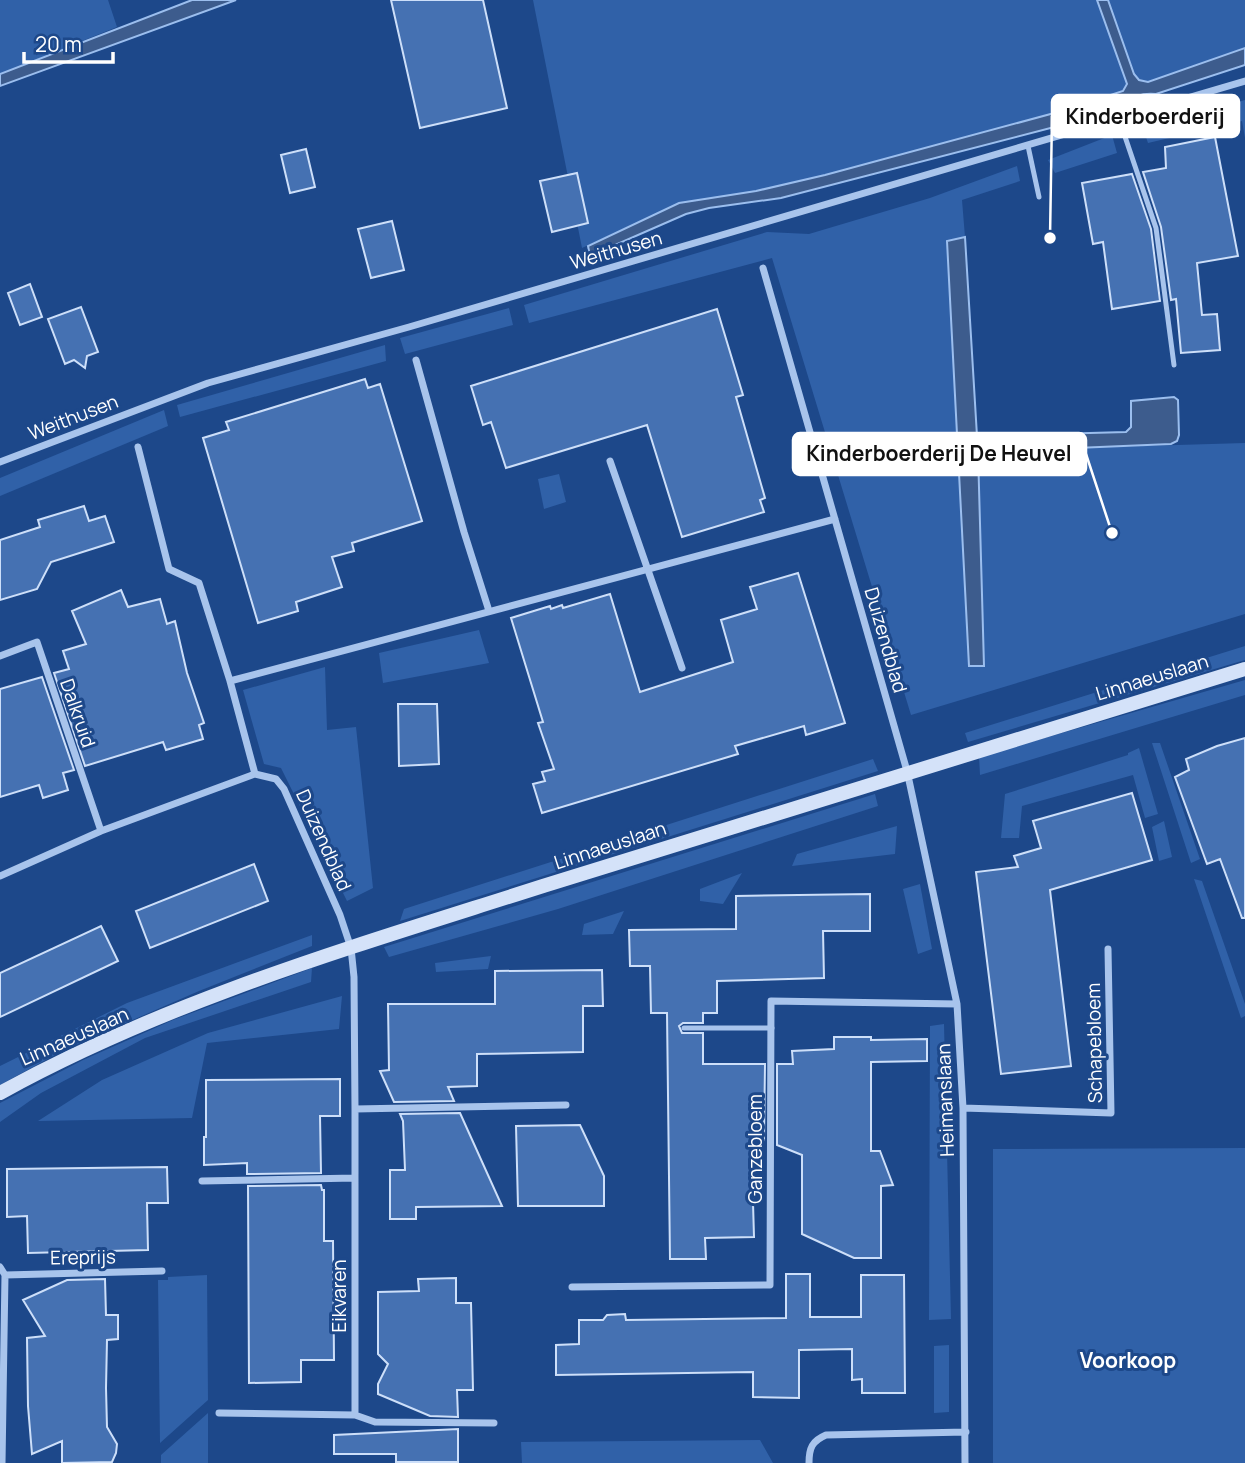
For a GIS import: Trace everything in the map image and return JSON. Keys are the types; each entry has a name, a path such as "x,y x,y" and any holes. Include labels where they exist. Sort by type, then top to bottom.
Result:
{"street":[{"name":"Weithusen","path":"0,462 208,383 409,327 1245,81"},
{"name":"Duizendblad","path":"763,268 907,771"},
{"path":"416,360 489,611"},
{"path":"0,876 102,831 255,774 230,681 199,583 169,569 138,447"},
{"path":"610,461 682,668"},
{"path":"230,681 835,519"},
{"name":"Dalkruid","path":"0,656 37,642 102,831"},
{"name":"Linnaeuslaan","path":"0,1093 73,1054 257,979 907,771 1245,669"},
{"name":"Heimanslaan","path":"907,771 957,1004 963,1108 965,1463"},
{"name":"Duizendblad","path":"255,774 276,779 284,789 340,915 351,948"},
{"name":"Eikvaren","path":"351,948 354,977 355,1415"},
{"name":"Schapebloem","path":"963,1108 1111,1113 1108,949"},
{"name":"Ganzebloem","path":"572,1287 770,1285 771,1001 957,1004"},
{"path":"355,1109 566,1105"},
{"path":"202,1181 355,1178"},
{"path":"0,1267 5,1275 2,1463"},
{"name":"Ereprijs","path":"5,1275 162,1271"},
{"path":"219,1413 355,1415 375,1422 494,1423"},
{"path":"809,1463 809,1452 815,1440 826,1435 966,1432"}],"lane":[{"path":"1119,120 1156,228 1174,365"},
{"path":"1028,146 1039,197"},
{"path":"684,1028 772,1028"}],"shaded area":[{"path":"0,0 108,0 117,27 0,74"},
{"path":"192,0 236,0 0,86 0,74"},
{"path":"533,0 1097,0 1127,84 1124,91 1058,112 825,175 756,191 679,203 582,248"},
{"path":"1097,0 1108,0 1134,74 1139,80 1148,82 1245,48 1245,65 1156,94 1140,95 1127,103 1062,125 781,198 686,214 590,256 588,246 679,203 756,191 825,175 1058,112 1123,91 1127,84"},
{"path":"1108,0 1245,0 1245,48 1148,82 1139,80 1134,74"},
{"path":"1245,100 1245,138 1242,121 1148,143 1143,128"},
{"path":"1112,135 1117,153 1055,173 1048,160"},
{"path":"1017,166 1020,181 962,200 965,237 947,241 984,666 978,451 1245,443 1245,614 911,715 772,258 529,323 524,305 767,232 809,234 930,198"},
{"path":"965,237 977,436 1126,432 1131,427 1131,401 1174,397 1178,400 1179,435 1177,441 1171,444 978,452 984,666 969,666 947,241"},
{"path":"509,308 513,325 405,354 400,338"},
{"path":"385,345 386,361 180,417 177,405"},
{"path":"164,410 168,426 0,496 0,478"},
{"path":"559,474 566,502 544,509 538,479"},
{"path":"479,630 489,663 383,683 379,653"},
{"path":"1245,646 1245,660 968,742 965,733"},
{"path":"325,667 327,730 356,727 373,888 347,901 281,768 264,764 243,690"},
{"path":"1245,680 1245,695 980,775 979,757"},
{"path":"1152,743 1160,743 1200,859 1191,863"},
{"path":"1139,748 1158,814 1145,818 1133,775 1022,806 1019,838 1001,838 1005,794 1128,755"},
{"path":"873,759 878,771 400,921 404,909"},
{"path":"875,794 878,806 558,909 389,957 384,947"},
{"path":"1164,821 1172,857 1159,861 1152,827"},
{"path":"897,826 895,854 792,866 797,854"},
{"path":"742,873 723,904 700,901 700,889"},
{"path":"1194,879 1202,881 1245,1004 1245,1016 1241,1018"},
{"path":"920,884 932,949 918,954 903,889"},
{"path":"624,911 613,934 582,935 584,924"},
{"path":"312,935 312,946 199,991 64,1050 0,1085 0,1066 127,1003"},
{"path":"491,956 488,969 436,972 435,963"},
{"path":"312,968 311,982 145,1038 41,1093 0,1122 0,1103 83,1060 173,1020"},
{"path":"342,996 339,1029 207,1043 192,1118 38,1121 102,1080 208,1033"},
{"path":"944,1024 951,1319 929,1320 930,1026"},
{"path":"1245,1148 1245,1463 993,1463 993,1149"},
{"path":"207,1275 208,1400 160,1443 158,1280"},
{"path":"949,1345 949,1412 934,1413 934,1346"},
{"path":"208,1413 208,1463 161,1463 161,1455"},
{"path":"760,1440 773,1463 522,1463 521,1442"}],"building":[{"path":"391,0 483,0 507,108 420,128"},
{"path":"1215,137 1238,256 1197,263 1202,315 1217,314 1220,350 1181,353 1176,299 1171,300 1161,227 1143,172 1166,168 1165,147"},
{"path":"306,149 315,187 290,193 281,155"},
{"path":"577,173 588,223 552,232 540,181"},
{"path":"1132,174 1151,229 1160,301 1112,309 1103,242 1093,244 1082,183"},
{"path":"392,221 404,270 371,278 358,229"},
{"path":"30,284 42,317 20,325 8,293"},
{"path":"81,307 98,352 87,356 85,368 74,360 65,364 48,319"},
{"path":"717,309 743,395 736,397 765,498 760,500 764,512 682,537 647,425 506,468 491,422 483,425 471,386"},
{"path":"365,379 368,388 380,384 422,521 352,543 354,551 332,557 342,587 296,602 298,611 258,623 203,438 229,430 226,422"},
{"path":"84,506 89,521 105,516 114,542 51,562 37,589 0,600 0,540 40,527 38,520"},
{"path":"798,573 845,723 806,735 804,726 735,746 738,754 542,813 533,784 545,781 542,772 554,769 538,723 543,722 511,618 550,606 551,609 562,605 563,608 610,594 640,692 733,662 721,620 757,609 750,587"},
{"path":"121,590 128,607 160,599 167,624 175,621 187,673 204,723 199,725 203,739 166,750 163,742 85,766 54,673 69,669 63,651 86,644 72,611"},
{"path":"42,677 74,770 63,773 68,790 43,798 39,785 0,797 0,689"},
{"path":"398,704 437,704 439,764 399,766"},
{"path":"1245,738 1245,918 1242,918 1220,859 1207,864 1175,777 1189,770 1186,759"},
{"path":"1132,793 1152,860 1050,890 1071,1066 1001,1074 976,872 1018,867 1014,856 1041,848 1033,821"},
{"path":"254,864 268,901 150,948 136,911"},
{"path":"870,894 870,931 823,931 824,978 717,981 717,1013 703,1013 703,1023 683,1023 679,1026 682,1033 703,1033 703,1064 765,1064 764,1140 751,1134 754,1237 705,1238 706,1259 670,1259 667,1013 651,1013 650,966 630,966 629,930 736,929 736,896"},
{"path":"101,926 118,961 0,1017 0,973"},
{"path":"602,970 603,1006 583,1006 583,1052 477,1054 477,1086 448,1087 454,1101 394,1102 380,1071 389,1070 388,1004 495,1004 495,971"},
{"path":"834,1037 871,1037 871,1040 927,1039 927,1061 871,1062 871,1151 880,1151 893,1185 881,1186 881,1258 854,1258 802,1234 802,1155 777,1145 777,1064 793,1064 792,1051 834,1049"},
{"path":"340,1079 340,1116 320,1116 321,1173 247,1174 247,1163 204,1165 206,1080"},
{"path":"460,1113 502,1206 416,1207 416,1219 390,1219 390,1170 405,1170 403,1121 400,1114"},
{"path":"580,1125 604,1176 604,1206 518,1206 516,1126"},
{"path":"167,1167 168,1203 147,1203 148,1250 28,1253 27,1216 7,1217 7,1169"},
{"path":"321,1185 324,1190 324,1241 333,1241 334,1360 301,1360 301,1382 249,1383 248,1186"},
{"path":"786,1274 810,1274 810,1317 861,1317 861,1275 904,1275 905,1393 862,1393 862,1379 852,1380 852,1349 799,1350 799,1398 753,1397 753,1372 556,1375 556,1345 579,1344 579,1320 603,1320 607,1315 625,1314 626,1320 786,1318"},
{"path":"456,1278 456,1303 471,1303 473,1390 457,1390 458,1417 430,1416 378,1394 378,1384 388,1364 378,1354 378,1292 419,1291 418,1279"},
{"path":"105,1279 106,1315 118,1315 118,1339 107,1340 106,1388 107,1427 117,1444 116,1453 112,1462 62,1463 62,1441 32,1454 27,1338 45,1336 23,1300 67,1280"},
{"path":"458,1429 458,1462 396,1462 396,1454 334,1454 334,1435"}],"place":[{"name":"Kinderboerderij","path":"1050,238"},
{"name":"Kinderboerderij De Heuvel","path":"1112,533"}],"district":[{"name":"Voorkoop","path":"1128,1360"}]}
